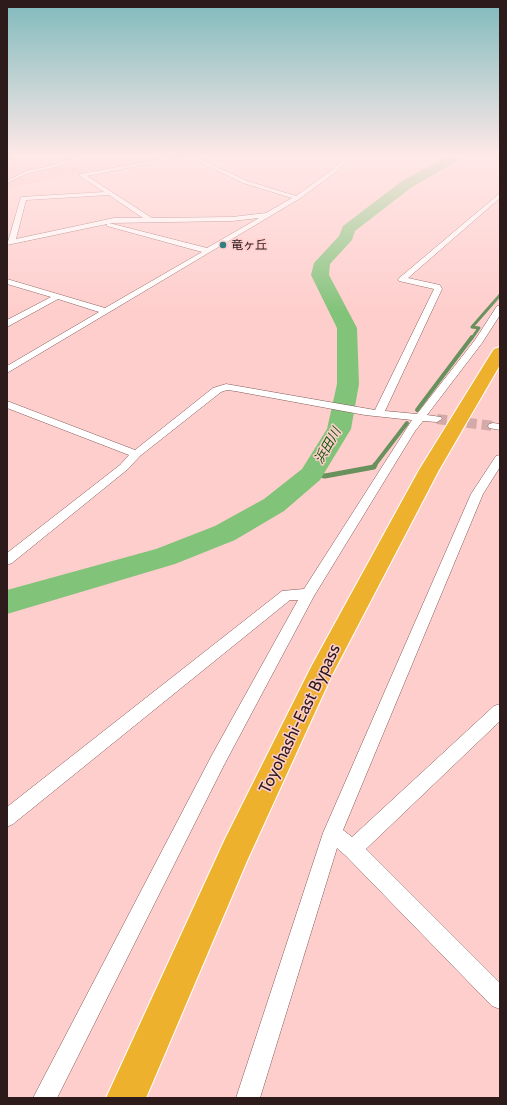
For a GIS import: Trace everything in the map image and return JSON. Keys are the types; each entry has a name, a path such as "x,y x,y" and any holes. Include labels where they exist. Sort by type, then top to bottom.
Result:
{"highway":[{"name":"Toyohashi-East Bypass","path":"126,1098 236,850 320,674 429,470 500,352"}],"street":[{"path":"20,209 9,243 114,220 232,219 259,215 267,216"},
{"path":"134,209 151,220"},
{"path":"7,370 11,363 106,311 279,209"},
{"path":"379,413 438,289 402,279 484,209"},
{"path":"101,223 208,251"},
{"path":"7,280 106,311"},
{"path":"8,324 58,296"},
{"path":"46,1098 218,760 308,594 410,430 479,341 500,308"},
{"path":"7,560 118,472 136,454 217,390 226,387 365,412 437,419"},
{"path":"7,404 136,454"},
{"path":"248,1098 332,833 477,494 500,458"},
{"path":"7,818 287,595 308,594"},
{"path":"353,849 500,711"},
{"path":"332,833 353,849 500,998"}],"waterway":[{"name":"浜田川","path":"7,602 165,557 225,533 274,505 311,474 339,429 348,384 347,328 320,275 322,263 346,237 348,229 375,209"},
{"path":"472,338 479,328 472,327 500,295"},
{"path":"417,410 472,337"},
{"path":"374,466 407,423"},
{"path":"311,474 325,476 374,467 375,465"}],"tunnel":[{"path":"437,419 493,426"}],"place":[{"name":"竜ヶ丘","path":"223,245"}]}
